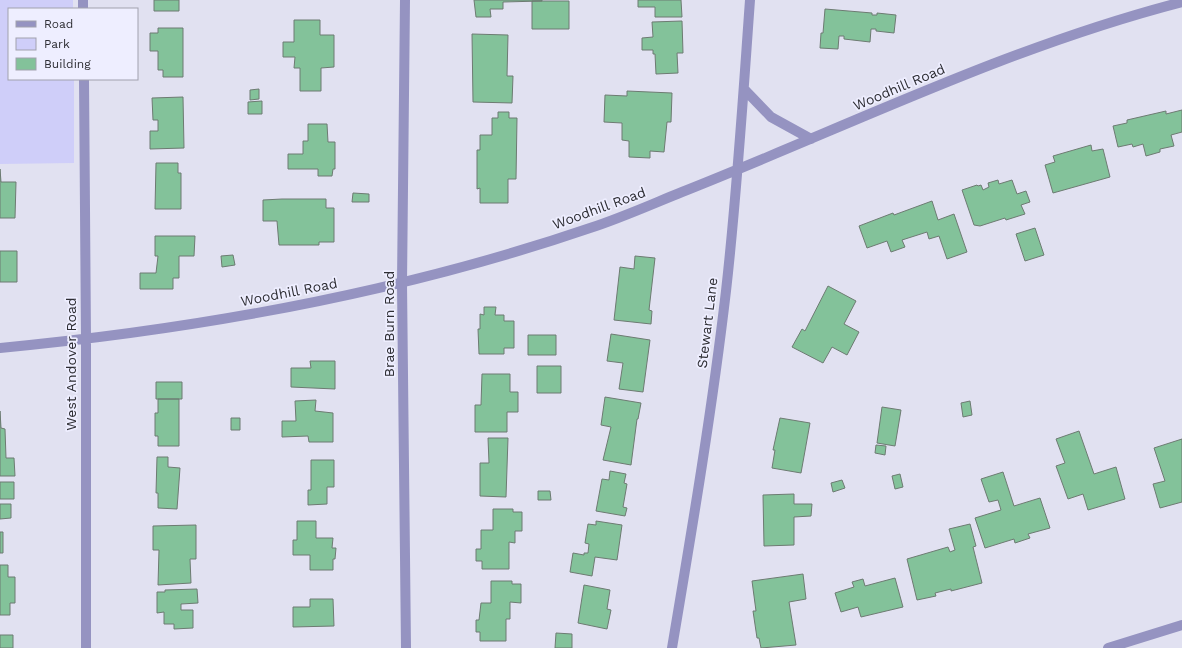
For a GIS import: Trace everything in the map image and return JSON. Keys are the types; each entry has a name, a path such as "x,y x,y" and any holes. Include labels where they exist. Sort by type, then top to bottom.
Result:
{"street":[{"name":"Brae Burn Road","path":"405,0 402,282 406,648"},
{"name":"Stewart Lane","path":"672,648 714,385 739,170 750,0"},
{"name":"Woodhill Road","path":"0,348 86,340 197,323 332,298 402,282 513,253 593,228 739,170 974,70 1020,52 1182,2"},
{"name":"West Andover Road","path":"84,80 86,648"},
{"path":"744,89 771,117 812,139"},
{"path":"1108,648 1182,625"}],"green space":[{"path":"0,0 73,0 73,8 8,8 8,80 74,80 74,163 0,164"}],"building":[{"path":"154,0 179,0 179,11 154,11"},
{"path":"474,0 542,1 503,2 503,9 490,9 491,17 476,17"},
{"path":"638,0 681,0 682,17 655,17 655,7 638,7"},
{"path":"532,1 569,1 569,29 532,29"},
{"path":"825,9 872,13 872,15 877,15 877,13 896,15 894,33 871,29 870,42 844,39 844,36 839,36 838,49 820,48"},
{"path":"294,20 320,20 320,35 334,35 334,67 321,68 321,91 300,91 300,68 294,68 295,57 283,57 283,42 294,42"},
{"path":"682,21 683,53 677,53 678,73 656,74 655,54 653,54 653,50 642,50 642,38 653,37 652,22"},
{"path":"158,28 183,28 183,77 163,77 163,70 158,70 158,51 150,51 150,33 158,33"},
{"path":"472,34 508,35 507,76 513,76 512,103 473,102"},
{"path":"259,89 259,99 250,100 250,90"},
{"path":"627,91 672,93 671,122 667,122 664,152 650,151 650,158 629,157 629,141 622,140 622,123 604,122 605,95 627,96"},
{"path":"183,97 184,148 150,149 150,131 158,131 158,120 153,120 152,98"},
{"path":"262,101 262,114 248,114 248,102"},
{"path":"1182,110 1182,132 1171,135 1174,146 1160,149 1160,152 1146,156 1143,144 1133,147 1132,144 1118,147 1113,126 1127,123 1127,120 1166,111 1166,114"},
{"path":"498,112 509,112 509,118 517,118 516,179 508,179 508,203 480,203 480,188 477,189 477,150 480,150 480,135 492,135 492,118 498,118"},
{"path":"308,124 327,124 328,142 335,142 335,169 333,169 332,176 318,176 318,169 288,169 288,154 303,154 303,141 308,141"},
{"path":"1091,145 1092,151 1103,149 1110,177 1053,193 1045,165 1055,162 1053,156"},
{"path":"156,163 178,163 178,173 181,173 181,209 155,209"},
{"path":"0,169 1,182 16,182 15,218 0,218"},
{"path":"998,180 999,184 1012,180 1017,194 1026,191 1030,202 1021,205 1025,214 1006,220 1005,218 980,226 974,225 962,190 981,185 983,190 989,187 988,183"},
{"path":"353,193 369,194 369,202 352,202"},
{"path":"326,199 326,208 334,208 334,242 319,242 319,245 279,245 277,221 263,221 263,200"},
{"path":"932,201 938,220 954,214 967,252 947,259 939,236 929,239 927,232 902,240 905,247 891,252 887,241 867,248 859,226 893,213 894,215"},
{"path":"1035,228 1044,255 1025,261 1016,234"},
{"path":"155,236 195,236 194,256 179,256 179,278 173,278 173,289 140,289 140,273 156,273 158,256 155,256"},
{"path":"0,251 17,251 17,282 0,282"},
{"path":"233,255 235,265 222,267 221,256"},
{"path":"635,256 655,258 649,310 652,311 651,324 614,320 620,267 634,269"},
{"path":"828,286 856,301 844,324 859,332 847,355 832,347 823,363 792,347 802,329 805,331"},
{"path":"484,307 496,307 495,315 504,315 504,321 514,321 514,348 504,348 504,354 479,354 478,329 480,329 480,314 484,315"},
{"path":"611,334 650,340 643,392 619,389 623,363 607,361"},
{"path":"528,335 556,335 556,355 528,355"},
{"path":"310,361 335,361 335,389 291,387 291,368 311,368"},
{"path":"537,366 561,366 561,393 537,393"},
{"path":"482,374 510,374 510,392 518,392 518,412 507,412 507,432 475,432 475,405 481,405"},
{"path":"156,382 182,382 182,399 156,399"},
{"path":"605,397 641,403 637,419 631,465 603,460 611,427 601,425"},
{"path":"158,399 179,399 179,446 158,446 158,436 155,436 155,413 158,413"},
{"path":"316,400 315,411 333,413 333,442 309,442 308,436 282,437 282,421 296,421 295,401"},
{"path":"970,401 972,415 963,417 961,403"},
{"path":"882,407 901,410 895,446 877,443"},
{"path":"0,411 1,428 5,429 6,458 14,458 15,476 0,476"},
{"path":"231,418 240,418 240,430 231,430"},
{"path":"780,418 810,423 801,473 772,468 775,450 773,450"},
{"path":"1079,431 1094,474 1116,467 1125,499 1088,510 1083,494 1068,499 1056,466 1065,463 1056,439"},
{"path":"488,438 508,438 506,497 480,496 480,463 489,463"},
{"path":"1182,439 1182,502 1160,508 1153,484 1165,481 1154,448"},
{"path":"876,445 886,446 885,455 875,453"},
{"path":"157,457 168,457 168,467 180,468 177,509 158,508 158,493 156,493"},
{"path":"311,460 334,460 334,487 327,487 327,504 308,505 308,490 311,490"},
{"path":"610,471 626,474 624,483 627,484 623,507 627,508 625,516 596,511 602,479 609,480"},
{"path":"1003,472 1014,506 1040,498 1050,528 1028,534 1030,538 1015,543 1014,539 985,548 975,518 1001,510 998,500 989,502 981,479"},
{"path":"900,474 903,487 895,489 892,476"},
{"path":"842,480 845,488 833,492 831,483"},
{"path":"0,482 14,482 14,499 0,499"},
{"path":"538,491 550,491 551,500 538,500"},
{"path":"794,494 794,504 812,504 811,516 794,517 794,545 764,546 763,495"},
{"path":"0,504 11,504 11,518 0,519"},
{"path":"493,509 513,509 513,512 522,512 522,531 515,531 515,543 509,542 509,569 482,569 482,561 476,561 476,549 481,549 481,530 493,530"},
{"path":"297,521 316,521 316,538 333,538 332,548 336,548 335,559 333,559 333,570 310,570 310,555 293,555 293,540 297,540"},
{"path":"596,521 622,525 617,560 595,557 592,576 570,572 573,553 584,555 584,553 588,553 589,544 585,543 588,524 596,525"},
{"path":"970,524 976,546 973,547 982,583 951,591 951,589 935,593 936,596 917,600 907,559 948,547 950,552 955,550 949,529"},
{"path":"196,525 196,559 190,559 191,583 158,585 159,550 153,550 153,526"},
{"path":"0,532 3,532 3,553 0,553"},
{"path":"0,565 8,565 8,577 15,577 15,603 10,603 10,615 0,615"},
{"path":"803,574 806,599 789,602 796,645 761,648 759,638 757,638 753,611 756,611 752,581"},
{"path":"895,578 903,607 861,617 858,607 841,612 835,593 854,587 852,582 863,579 865,586"},
{"path":"491,581 512,581 512,584 521,584 521,603 510,602 510,619 506,619 506,641 480,641 480,632 476,632 476,620 479,620 481,603 491,603"},
{"path":"584,585 610,590 607,609 611,610 607,629 578,623"},
{"path":"197,589 198,603 181,604 181,610 193,610 193,628 174,629 174,624 164,624 164,612 157,613 157,592 165,592 165,590"},
{"path":"310,599 333,599 334,626 293,627 293,607 310,607"},
{"path":"556,633 572,634 572,648 555,648"},
{"path":"0,635 13,635 13,648 0,648"}]}
